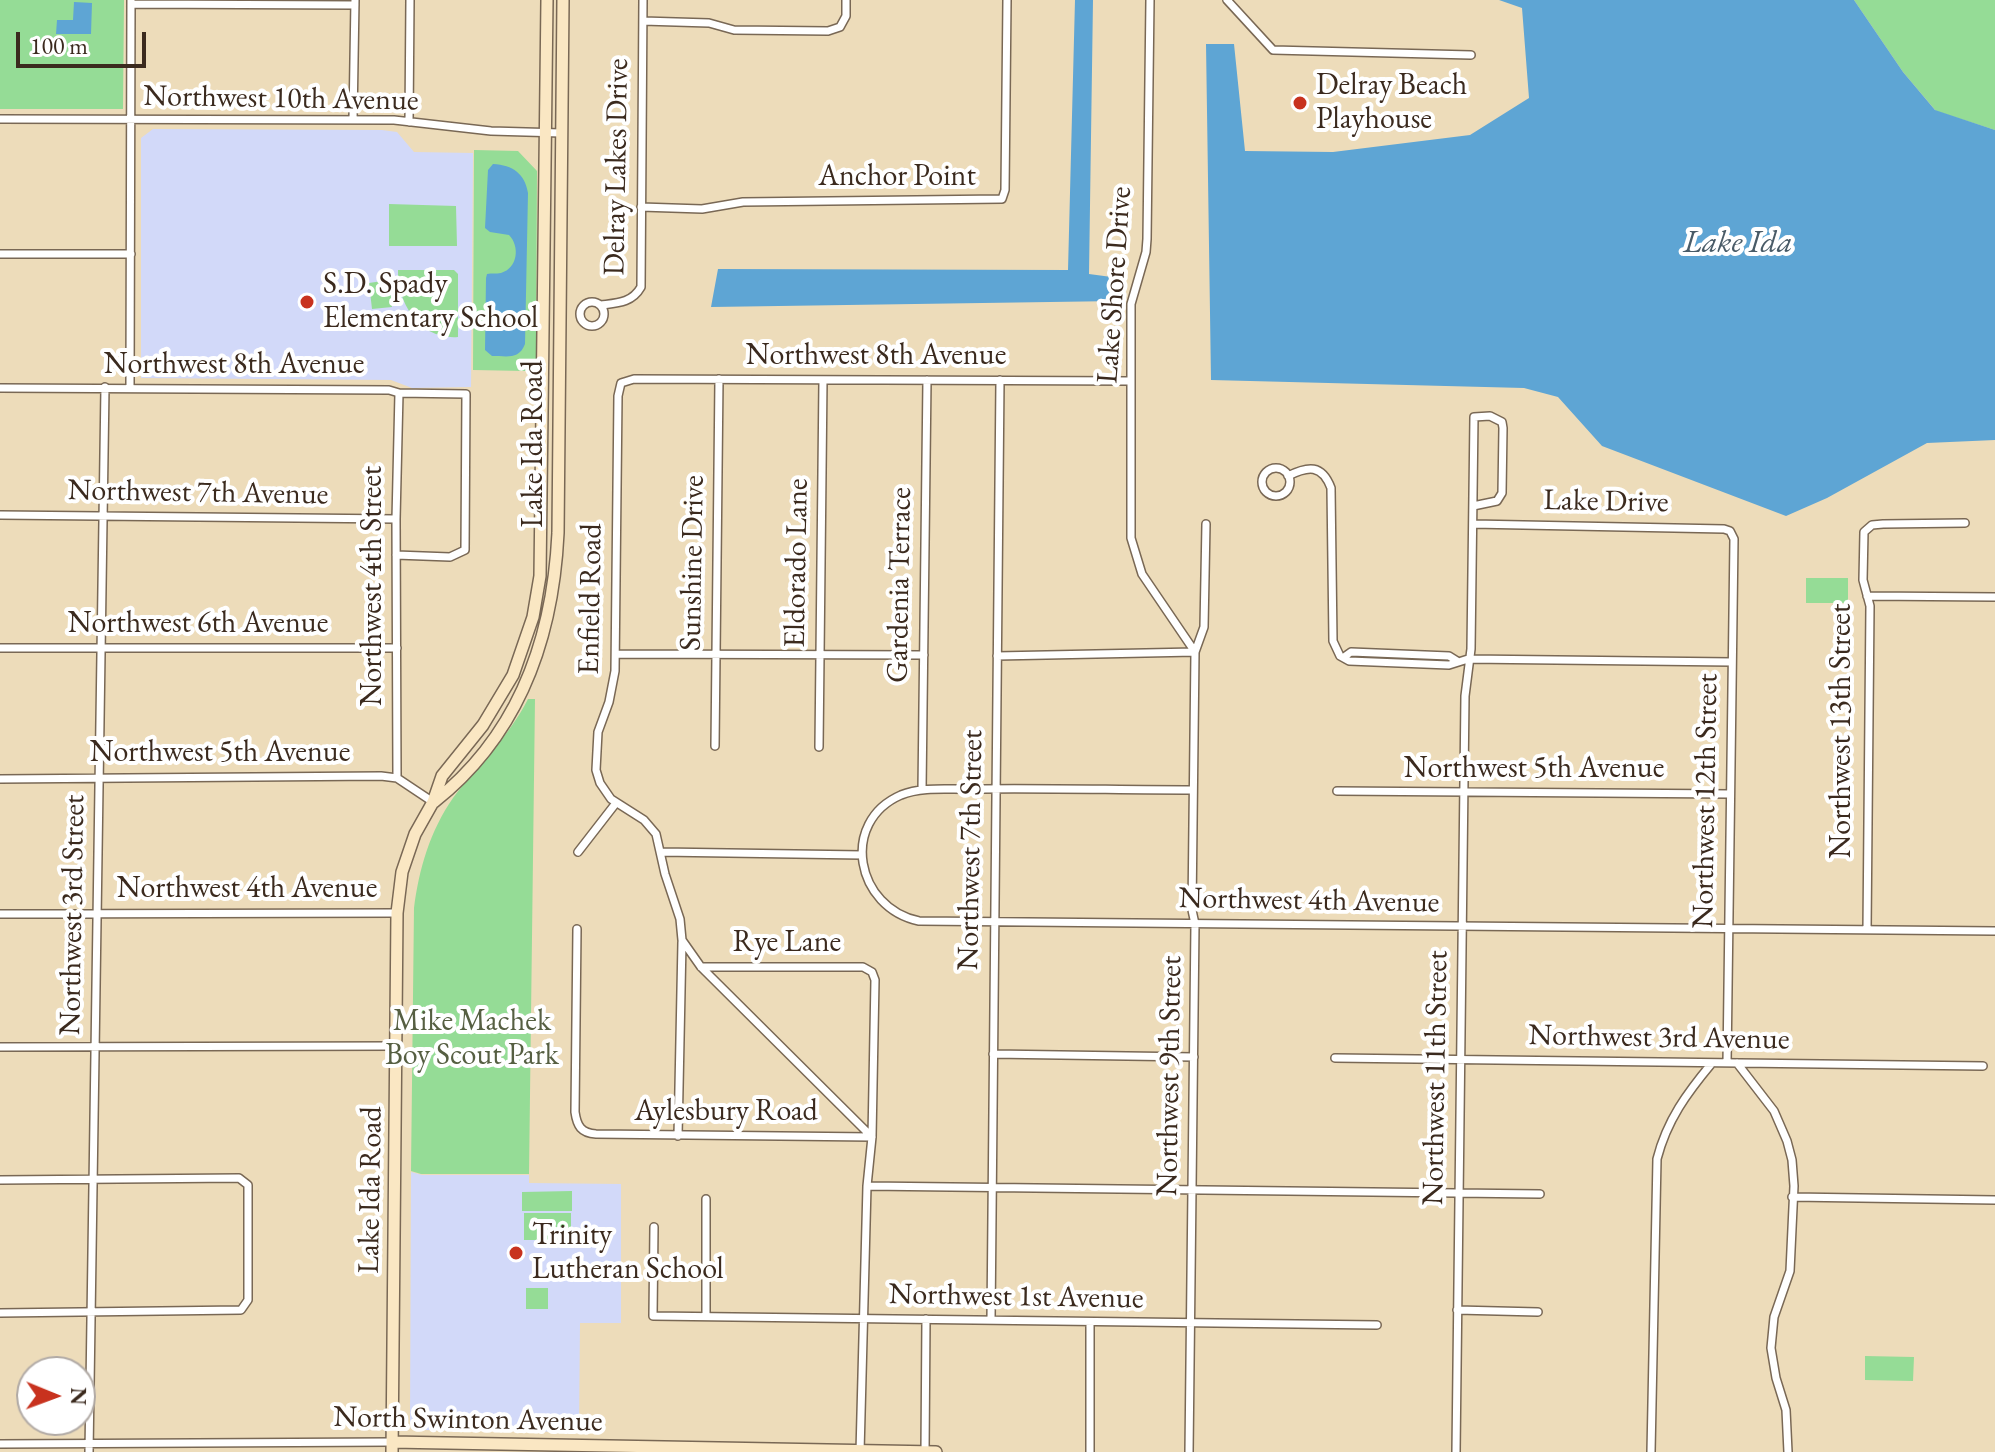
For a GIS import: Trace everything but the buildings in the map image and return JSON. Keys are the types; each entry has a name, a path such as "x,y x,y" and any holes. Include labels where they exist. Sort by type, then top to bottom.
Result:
{"street":[{"path":"409,122 410,0"},
{"name":"Lake Ida Road","path":"392,1447 397,913 406,858 442,776 483,725 513,675 533,617 542,551 547,0"},
{"name":"Lake Ida Road","path":"433,802 464,774 517,701 536,660 548,620 557,552 563,0"},
{"name":"Delray Lakes Drive","path":"601,305 626,301 636,296 641,287 643,0"},
{"path":"643,21 709,23 734,30 828,31 840,27 846,16 846,0"},
{"name":"Anchor Point","path":"641,207 702,209 743,202 1002,199 1005,190 1007,0"},
{"name":"Lake Shore Drive","path":"1150,0 1147,239 1131,304 1132,545 1142,574 1195,652"},
{"path":"1227,0 1273,50 1471,55"},
{"path":"130,387 131,2 355,3 353,120"},
{"name":"Northwest 10th Avenue","path":"0,119 353,120 561,133"},
{"path":"0,254 131,254"},
{"path":"544,379 559,402"},
{"name":"Northwest 8th Avenue","path":"621,383 634,379 1130,381"},
{"name":"Sunshine Drive","path":"715,746 719,379"},
{"name":"Eldorado Lane","path":"819,747 823,380"},
{"name":"Gardenia Terrace","path":"922,790 927,380"},
{"name":"Northwest 7th Street","path":"991,1320 1000,380"},
{"name":"Enfield Road","path":"621,383 618,396 616,654 613,687 598,732 595,763 600,783 616,803 649,824 656,834 680,919 682,940 701,967 872,1137"},
{"name":"Northwest 3rd Street","path":"89,1448 105,387"},
{"name":"Northwest 8th Avenue","path":"0,388 389,390 399,393 466,394 465,550 450,557 396,555"},
{"name":"Northwest 4th Street","path":"397,778 399,393"},
{"name":"Northwest 11th Street","path":"1456,1452 1464,792 1468,659 1471,649 1474,417 1496,417 1502,422 1504,435 1502,493 1497,501 1473,506"},
{"path":"1288,476 1304,468 1318,470 1326,476 1331,488 1333,641 1340,656 1349,661 1449,665 1468,659 1732,662"},
{"name":"Northwest 7th Avenue","path":"0,515 396,519"},
{"name":"Northwest 13th Street","path":"1867,930 1870,606 1863,580 1864,532 1872,525 1883,524 1965,523"},
{"name":"Northwest 9th Street","path":"1189,1452 1195,652 1204,627 1206,524"},
{"name":"Lake Drive","path":"1473,524 1724,529 1730,531 1734,539"},
{"name":"Northwest 12th Street","path":"1727,1063 1734,539"},
{"path":"542,551 557,552"},
{"path":"1867,596 1995,597"},
{"name":"Northwest 6th Avenue","path":"0,648 397,648"},
{"path":"997,656 1195,652"},
{"path":"616,654 924,655"},
{"path":"397,778 433,802"},
{"name":"Northwest 5th Avenue","path":"0,779 397,778"},
{"path":"661,852 862,855 865,833 880,809 904,794 922,790 1193,790"},
{"name":"Northwest 5th Avenue","path":"1337,791 1730,794"},
{"path":"578,852 616,803"},
{"name":"Northwest 4th Avenue","path":"862,855 865,875 886,906 919,921 1995,931"},
{"name":"Northwest 4th Avenue","path":"0,914 397,913"},
{"name":"Aylesbury Road","path":"577,929 575,1112 580,1129 596,1134 872,1137"},
{"path":"678,1136 682,940"},
{"name":"Rye Lane","path":"701,967 863,967 872,972 875,980 872,1137"},
{"path":"0,1047 396,1046"},
{"path":"993,1054 1194,1057"},
{"name":"Northwest 3rd Avenue","path":"1335,1058 1983,1066"},
{"path":"1651,1452 1654,1178 1666,1127 1675,1110 1712,1062"},
{"path":"1737,1063 1767,1100 1783,1129 1792,1160 1790,1271 1774,1317 1771,1348 1786,1410 1788,1452"},
{"path":"860,1451 867,1186 872,1137"},
{"path":"0,1180 239,1178 248,1185 248,1300 241,1310 0,1313"},
{"path":"867,1186 1540,1194"},
{"path":"1792,1197 1995,1200"},
{"path":"706,1199 706,1315"},
{"name":"Northwest 1st Avenue","path":"654,1227 653,1316 1377,1325"},
{"path":"1457,1310 1538,1312"},
{"path":"925,1452 926,1319"},
{"path":"1090,1322 1090,1452"},
{"name":"North Swinton Avenue","path":"0,1444 89,1448 508,1447 936,1452"}],"shaded area":[{"name":"S.D. Spady Elementary School","path":"153,129 382,130 397,132 414,152 473,153 471,387 412,388 391,380 141,378 141,138"},
{"name":"Trinity Lutheran School","path":"411,1172 422,1175 529,1175 529,1183 621,1184 621,1323 580,1323 579,1432 421,1430 414,1428 410,1422"}],"green space":[{"path":"0,0 124,0 123,109 0,109"},
{"path":"1854,0 1995,0 1995,130 1936,111 1903,72"},
{"path":"474,150 518,151 537,171 536,365 525,371 473,370"},
{"path":"389,204 456,206 457,246 389,246"},
{"path":"398,270 454,270 458,274 458,337 432,332 413,317 402,295"},
{"path":"389,280 392,307 372,309 369,283"},
{"path":"1806,578 1848,578 1848,603 1806,603"},
{"name":"Mike Machek Boy Scout Park","path":"528,699 535,699 529,1174 421,1174 411,1171 414,908 419,879 432,837 445,811 512,726"},
{"path":"572,1191 572,1211 522,1211 522,1192"},
{"path":"524,1213 571,1213 571,1240 524,1240"},
{"path":"526,1288 548,1288 548,1309 526,1309"},
{"path":"1865,1356 1914,1357 1913,1381 1865,1380"}],"water":[{"path":"1075,0 1093,0 1089,274 1119,278 1118,301 711,307 718,269 1068,270"},
{"name":"Lake Ida","path":"1499,0 1854,0 1903,72 1935,110 1995,130 1995,440 1927,443 1827,498 1786,516 1602,446 1558,397 1524,388 1211,380 1206,44 1234,44 1245,151 1333,152 1470,135 1529,98 1522,8"},
{"path":"74,2 92,3 91,34 56,34 57,20 73,20"},
{"path":"493,164 517,172 528,193 525,344 516,355 507,356 492,356 485,350 487,274 507,270 516,256 515,245 509,235 490,232 485,228 488,170"}],"place":[{"name":"Delray Beach Playhouse","path":"1300,103"},
{"name":"S.D. Spady Elementary School","path":"307,302"},
{"name":"Trinity Lutheran School","path":"516,1253"}]}
